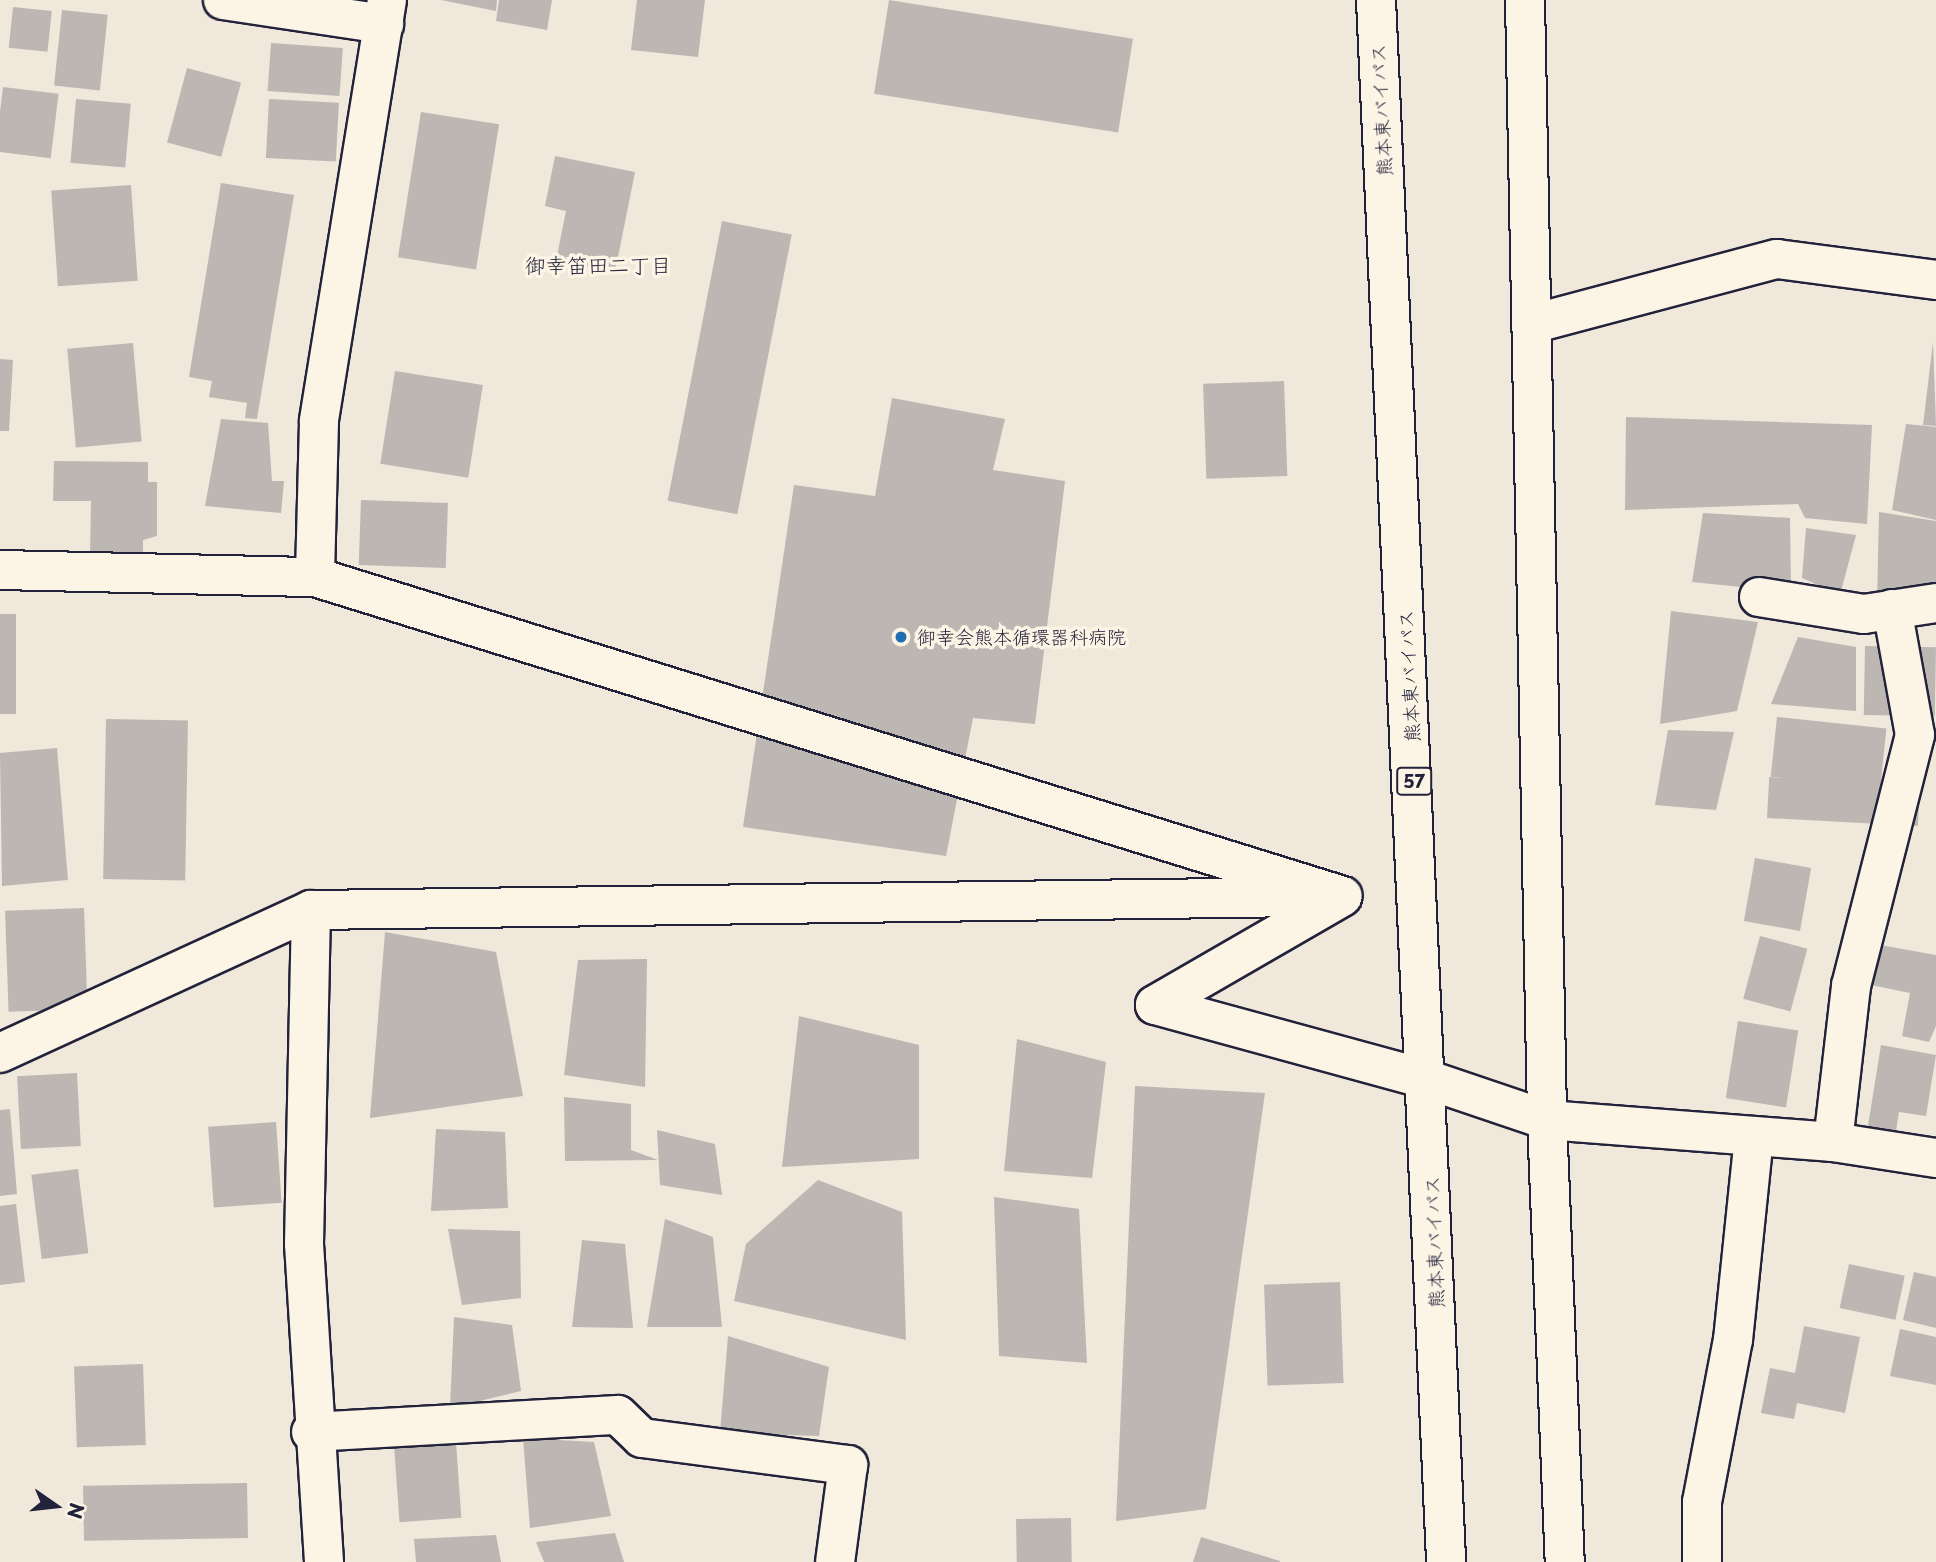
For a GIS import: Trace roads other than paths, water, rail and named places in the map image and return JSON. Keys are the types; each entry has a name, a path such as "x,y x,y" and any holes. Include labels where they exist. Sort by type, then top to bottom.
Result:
{"main road":[{"path":"223,0 385,12 319,422 315,577"},
{"name":"熊本東バイパス","path":"1376,0 1429,1080 1446,1562"},
{"path":"1525,0 1546,1120 1565,1562"},
{"path":"1532,324 1777,259 1936,280"},
{"path":"0,570 315,577 1343,896"},
{"path":"1759,597 1864,614 1936,603"},
{"path":"1833,1142 1851,986 1915,735 1892,609"},
{"path":"1343,896 1155,1005 1429,1080 1546,1120 1833,1142 1936,1158"},
{"path":"0,1053 311,910 1343,896"},
{"path":"311,910 304,1244 312,1432 324,1562"},
{"path":"1702,1562 1702,1502 1733,1340 1754,1136"},
{"path":"312,1432 618,1415 642,1438 848,1465 835,1562"}],"place":[{"name":"御幸会熊本循環器科病院","path":"901,637"}],"district":[{"name":"御幸笛田二丁目","path":"598,264"}]}
